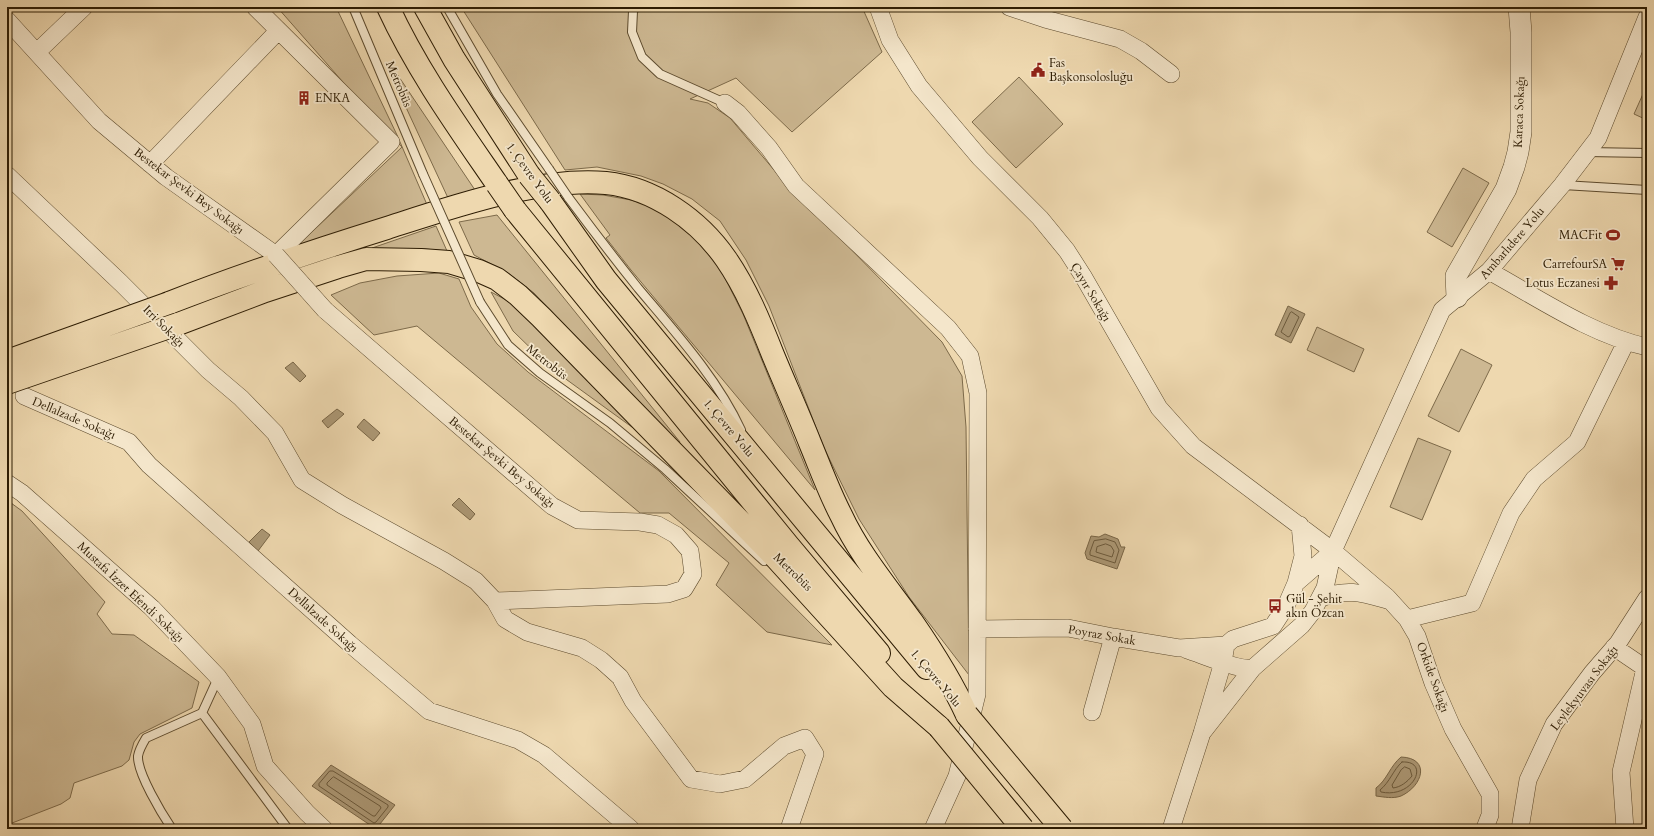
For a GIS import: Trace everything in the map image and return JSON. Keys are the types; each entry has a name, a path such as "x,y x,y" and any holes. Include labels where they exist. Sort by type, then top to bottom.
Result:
{"highway":[{"path":"388,7 420,66 458,128 515,210 788,545 854,622 1023,829"},
{"name":"1. Çevre Yolu","path":"425,7 454,59 529,175 559,199 606,280 1062,829"},
{"path":"7,361 169,303 250,272 420,217 515,191 576,182 608,183 638,190 668,204 694,224 715,244 740,282 764,333 841,517 954,686 966,715"},
{"path":"7,383 178,324 265,291 338,266 366,259 449,262 479,271 497,279 518,295 541,316 696,478 776,558 850,642 893,687 939,727"}],"street":[{"path":"37,52 84,7"},
{"path":"255,7 390,142 276,255"},
{"name":"Çayır Sokağı","path":"878,7 890,40 919,86 980,158 1040,218 1067,251 1159,408 1193,446 1333,550"},
{"path":"1009,7 1046,19 1120,39 1141,51 1170,74"},
{"name":"Karaca Sokağı","path":"1457,297 1456,276 1506,188 1518,152 1520,132 1521,32 1519,7"},
{"name":"Ambarlıdere Yolu","path":"1202,733 1253,668 1302,625 1313,611 1325,588 1333,550 1442,310 1489,271 1562,185 1598,138 1647,17"},
{"name":"Bestekar Şevki Bey Sokağı","path":"7,20 99,121 166,178 276,255 325,310 552,506 578,520 640,522 658,525 676,535 690,551 693,574 684,589 668,594 494,601"},
{"path":"150,164 278,31"},
{"path":"725,103 738,113 769,148 796,186 948,328 970,356 978,393 977,694 957,776 933,829"},
{"name":"Itri Sokağı","path":"7,175 121,283 208,370 241,398 275,433 302,480 342,505 444,561 476,581 494,601 505,619 526,632 582,648 601,660 620,676 633,701 691,779 720,784 745,779 784,746 805,738 815,754 789,829"},
{"path":"1489,271 1585,324 1626,342 1647,347"},
{"path":"1407,619 1472,603 1511,514 1534,479 1576,442 1626,342"},
{"name":"Dellalzade Sokağı","path":"24,396 129,442 155,470 350,644 429,711 518,740 544,755 631,829"},
{"name":"Mustafa İzzet Efendi Sokağı","path":"7,483 22,493 152,608 218,677 252,724 264,766 307,813 324,829"},
{"path":"1296,583 1303,556 1300,525"},
{"name":"Ambarlıdere Yolu","path":"1171,829 1202,733 1223,662 1226,645 1233,639 1273,626 1286,606 1296,583 1333,550"},
{"name":"Orkide Sokağı","path":"1333,550 1391,602 1407,619 1418,636 1433,683 1453,729 1490,794 1490,815 1486,829"},
{"path":"1321,598 1335,592 1352,592 1391,602"},
{"name":"Leylekyuvası Sokağı","path":"1520,829 1528,780 1554,724 1592,673 1614,647 1647,598"},
{"name":"Poyraz Sokak","path":"977,629 1068,628 1179,648 1226,645"},
{"path":"1092,712 1113,637"},
{"path":"1614,647 1645,668 1621,772 1625,829"},
{"path":"1179,648 1237,668 1247,670 1253,668"}],"lane":[{"name":"Metrobüs","path":"353,7 480,302 508,345 540,374 610,423 665,469 771,567"},
{"path":"447,7 497,94 549,169 559,199"},
{"path":"636,7 633,11 632,32 642,57 660,74 725,103"},
{"path":"1587,152 1647,153"},
{"path":"1562,185 1647,190"},
{"name":"Metrobüs","path":"787,583 850,642"},
{"path":"172,829 162,814 141,772 138,755 146,738 202,713 218,677"},
{"path":"202,713 288,829"}],"shaded area":[{"path":"277,7 336,7 397,135 428,207 298,245 402,147 375,121 350,90"},
{"path":"461,7 862,7 882,52 792,132 736,78 690,99 708,103 730,118 780,177 942,342 962,376 966,427 969,675 909,597 859,519 824,448 769,306 746,260 720,221 692,199 663,184 641,176 597,167 565,170"},
{"path":"397,74 475,190 448,198 391,75"},
{"path":"1019,77 1063,124 1016,168 972,122"},
{"path":"1647,85 1647,120 1634,114"},
{"path":"1463,168 1489,183 1452,247 1427,232"},
{"path":"580,194 603,195 631,200 661,209 689,229 715,258 743,314 815,490 631,270 606,238 610,235"},
{"path":"497,215 680,442 678,445 534,293 508,273 474,255 459,222"},
{"path":"436,226 447,251 425,249 373,252 372,248"},
{"path":"439,273 459,279 471,307 497,344 528,372 659,471 832,645 767,632 716,585 729,563 669,513 640,513 417,326 374,335 331,295 360,283 397,276"},
{"path":"491,292 510,302 540,327 647,438 552,369 513,331"},
{"path":"1317,327 1364,349 1354,372 1307,350"},
{"path":"1461,349 1492,365 1459,432 1428,416"},
{"path":"1418,438 1451,451 1422,520 1390,507"},
{"path":"7,500 22,511 105,602 97,614 112,634 134,635 199,682 192,708 140,734 134,742 129,760 122,766 74,783 70,798 61,804 7,825"}],"water":[{"path":"1288,306 1305,314 1291,343 1275,335"},
{"path":"293,362 306,376 300,382 285,368"},
{"path":"337,409 344,414 328,428 322,421"},
{"path":"364,419 380,433 373,441 357,427"},
{"path":"459,498 475,514 470,520 452,505"},
{"path":"262,529 270,535 258,551 249,542"},
{"path":"1105,534 1118,539 1121,547 1125,547 1117,569 1087,559 1085,553 1091,536 1099,537"},
{"path":"1401,757 1417,762 1420,767 1419,780 1409,791 1401,796 1392,798 1376,796 1376,788 1380,785"},
{"path":"331,765 395,805 376,829 312,786"}],"place":[{"name":"Fas Başkonsolosluğu","path":"1038,70"},
{"name":"ENKA","path":"304,98"},
{"name":"MACFit","path":"1613,235"},
{"name":"CarrefourSA","path":"1618,264"},
{"name":"Lotus Eczanesi","path":"1611,283"},
{"name":"Gül - Şehit akın Özcan","path":"1275,606"}]}
